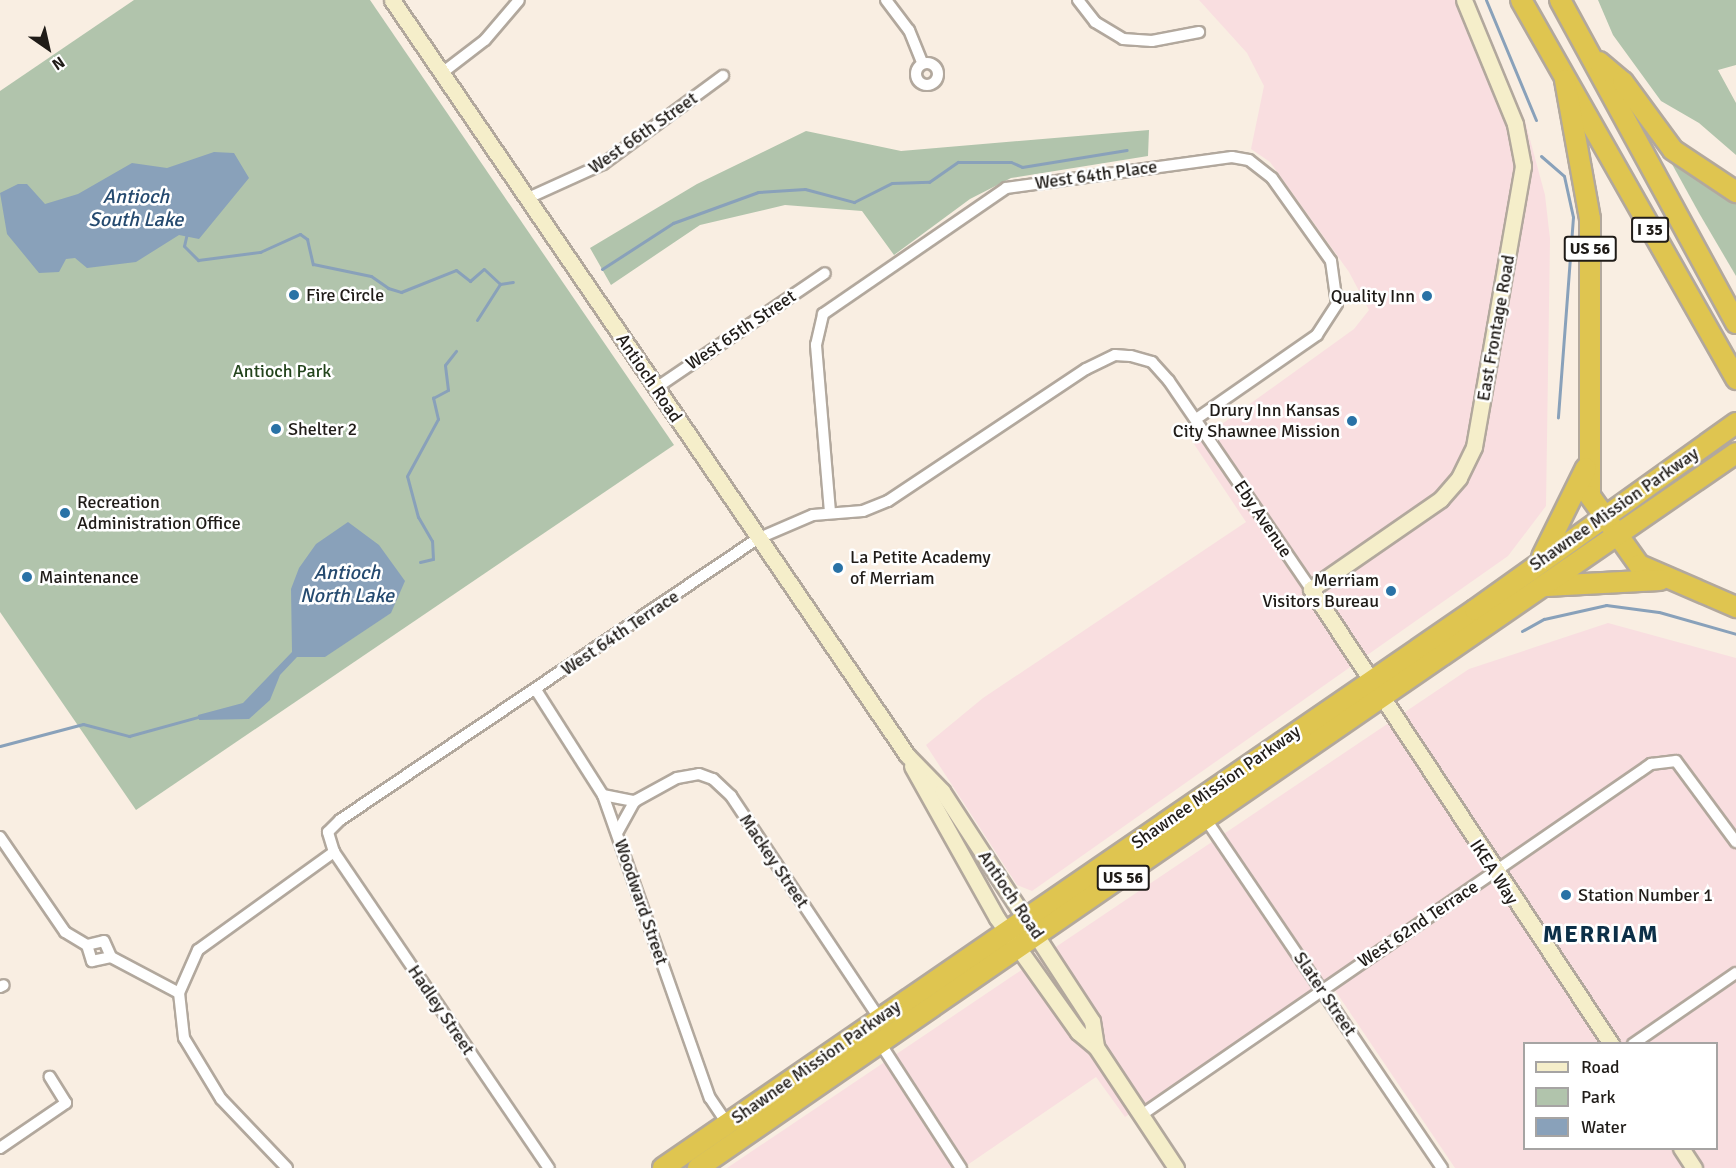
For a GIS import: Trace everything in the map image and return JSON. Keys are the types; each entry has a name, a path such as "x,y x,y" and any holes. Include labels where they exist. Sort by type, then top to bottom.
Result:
{"highway":[{"name":"I 35","path":"1521,0 1736,379"},
{"name":"I 35","path":"1560,0 1736,323"},
{"path":"1592,56 1623,82 1673,150 1736,192"},
{"name":"US 56","path":"1540,561 1586,468 1590,219 1565,80"},
{"name":"Shawnee Mission Parkway","path":"698,1168 1020,949 1033,927 1250,764 1736,423"},
{"name":"Shawnee Mission Parkway","path":"674,1165 727,1123 1008,932 1033,927 1207,822 1380,699 1728,459"},
{"path":"1586,468 1590,496 1638,565 1666,580 1736,608"},
{"path":"1544,586 1613,578 1666,580"},
{"path":"1207,822 1209,811 1250,764"}],"main road":[{"name":"Antioch Road","path":"392,0 757,539 907,755 942,790 1092,1021 1096,1047"},
{"name":"East Frontage Road","path":"1311,590 1435,504 1459,478 1474,447 1523,159 1515,124 1464,0"},
{"name":"Eby Avenue","path":"1311,590 1380,699"},
{"name":"IKEA Way","path":"1380,699 1610,1042"},
{"name":"Antioch Road","path":"907,755 928,801 1008,932 1078,1032 1096,1047 1176,1168"},
{"path":"1682,1150 1694,1168"}],"street":[{"path":"442,73 485,40 519,0"},
{"path":"886,0 909,30 922,63"},
{"path":"1078,0 1095,22 1123,39 1152,41 1199,32"},
{"name":"West 66th Street","path":"526,199 603,164 723,76"},
{"name":"West 64th Place","path":"830,513 816,345 823,314 1006,188 1232,157 1249,160 1272,178 1331,261 1337,304 1317,335 1196,419"},
{"name":"West 65th Street","path":"656,388 825,273"},
{"name":"West 64th Terrace","path":"334,852 328,832 340,820 757,539 787,522 830,513 863,511 888,501 1086,369 1115,355 1131,356"},
{"name":"Eby Avenue","path":"1131,356 1152,362 1196,419 1311,590"},
{"name":"Woodward Street","path":"536,690 603,795 710,1098 727,1123"},
{"name":"West 62nd Terrace","path":"1140,1116 1494,872 1664,760 1676,761 1692,777 1736,842"},
{"name":"Mackey Street","path":"635,801 687,775 722,786 879,1018"},
{"path":"603,795 635,801 617,833"},
{"name":"Slater Street","path":"1207,822 1442,1168"},
{"path":"0,837 65,932 87,945 92,961 111,957"},
{"path":"287,1168 240,1122 197,1064 179,1021 178,993 191,960 206,941 334,852"},
{"name":"Hadley Street","path":"334,852 549,1168"},
{"path":"87,945 104,941 111,957 178,993"},
{"path":"1636,1042 1736,973"},
{"path":"880,1043 962,1168"},
{"path":"0,1148 66,1103 50,1077"}],"shaded area":[{"path":"1199,0 1472,0 1525,121 1545,195 1550,239 1546,506 1508,556 1032,891 1017,885 926,745 983,698 1246,522 1194,444 1354,329 1369,310 1349,272 1270,162 1251,149 1264,86 1247,53"},
{"path":"1608,623 1736,658 1736,1168 1455,1168 1328,980 1125,1117 1096,1077 963,1168 727,1168 1469,669"}],"green space":[{"name":"Antioch Park","path":"134,0 370,0 674,445 136,810 0,612 0,91"},
{"path":"1598,0 1736,0 1736,65 1718,70 1736,103 1736,155 1699,123 1661,101 1613,35"},
{"path":"1149,130 1148,156 1011,178 970,199 894,255 862,211 785,205 700,225 611,285 590,248 697,184 806,131 901,151"},
{"path":"1667,155 1736,194 1736,276 1699,213"}],"water":[{"name":"Antioch South Lake","path":"214,152 234,153 249,178 199,239 179,235 136,262 87,268 75,258 66,259 59,272 39,273 7,234 0,193 18,184 27,184 45,204 78,194 132,163 167,168"},
{"name":"Antioch North Lake","path":"348,522 379,545 405,581 391,613 325,657 297,657 280,675 270,700 249,719 199,720 198,715 243,703 292,652 291,589 299,568 316,544"}],"waterway":[{"path":"1486,0 1536,120"},
{"path":"602,269 673,223 758,192 805,189 854,202 892,183 929,182 958,162 1011,162 1022,167 1127,150"},
{"path":"1541,156 1564,176 1573,217 1558,417"},
{"path":"187,233 184,246 198,260 260,252 300,234 307,239 313,264 371,276 388,288 401,292 456,270 470,281 484,269 500,284"},
{"path":"477,320 500,284 513,282"},
{"path":"420,562 433,559 432,541 418,517 407,476 438,419 433,398 448,390 445,365 456,351"},
{"path":"1522,631 1544,619 1606,605 1659,612 1736,634"},
{"path":"0,746 83,724 129,736 198,717"}],"place":[{"name":"Fire Circle","path":"294,295"},
{"name":"Quality Inn","path":"1427,296"},
{"name":"Drury Inn Kansas City Shawnee Mission","path":"1352,421"},
{"name":"Shelter 2","path":"276,429"},
{"name":"Recreation Administration Office","path":"65,513"},
{"name":"La Petite Academy of Merriam","path":"838,568"},
{"name":"Maintenance","path":"27,577"},
{"name":"Merriam Visitors Bureau","path":"1391,591"},
{"name":"Station Number 1","path":"1566,895"}],"district":[{"name":"MERRIAM","path":"1601,935"}]}
